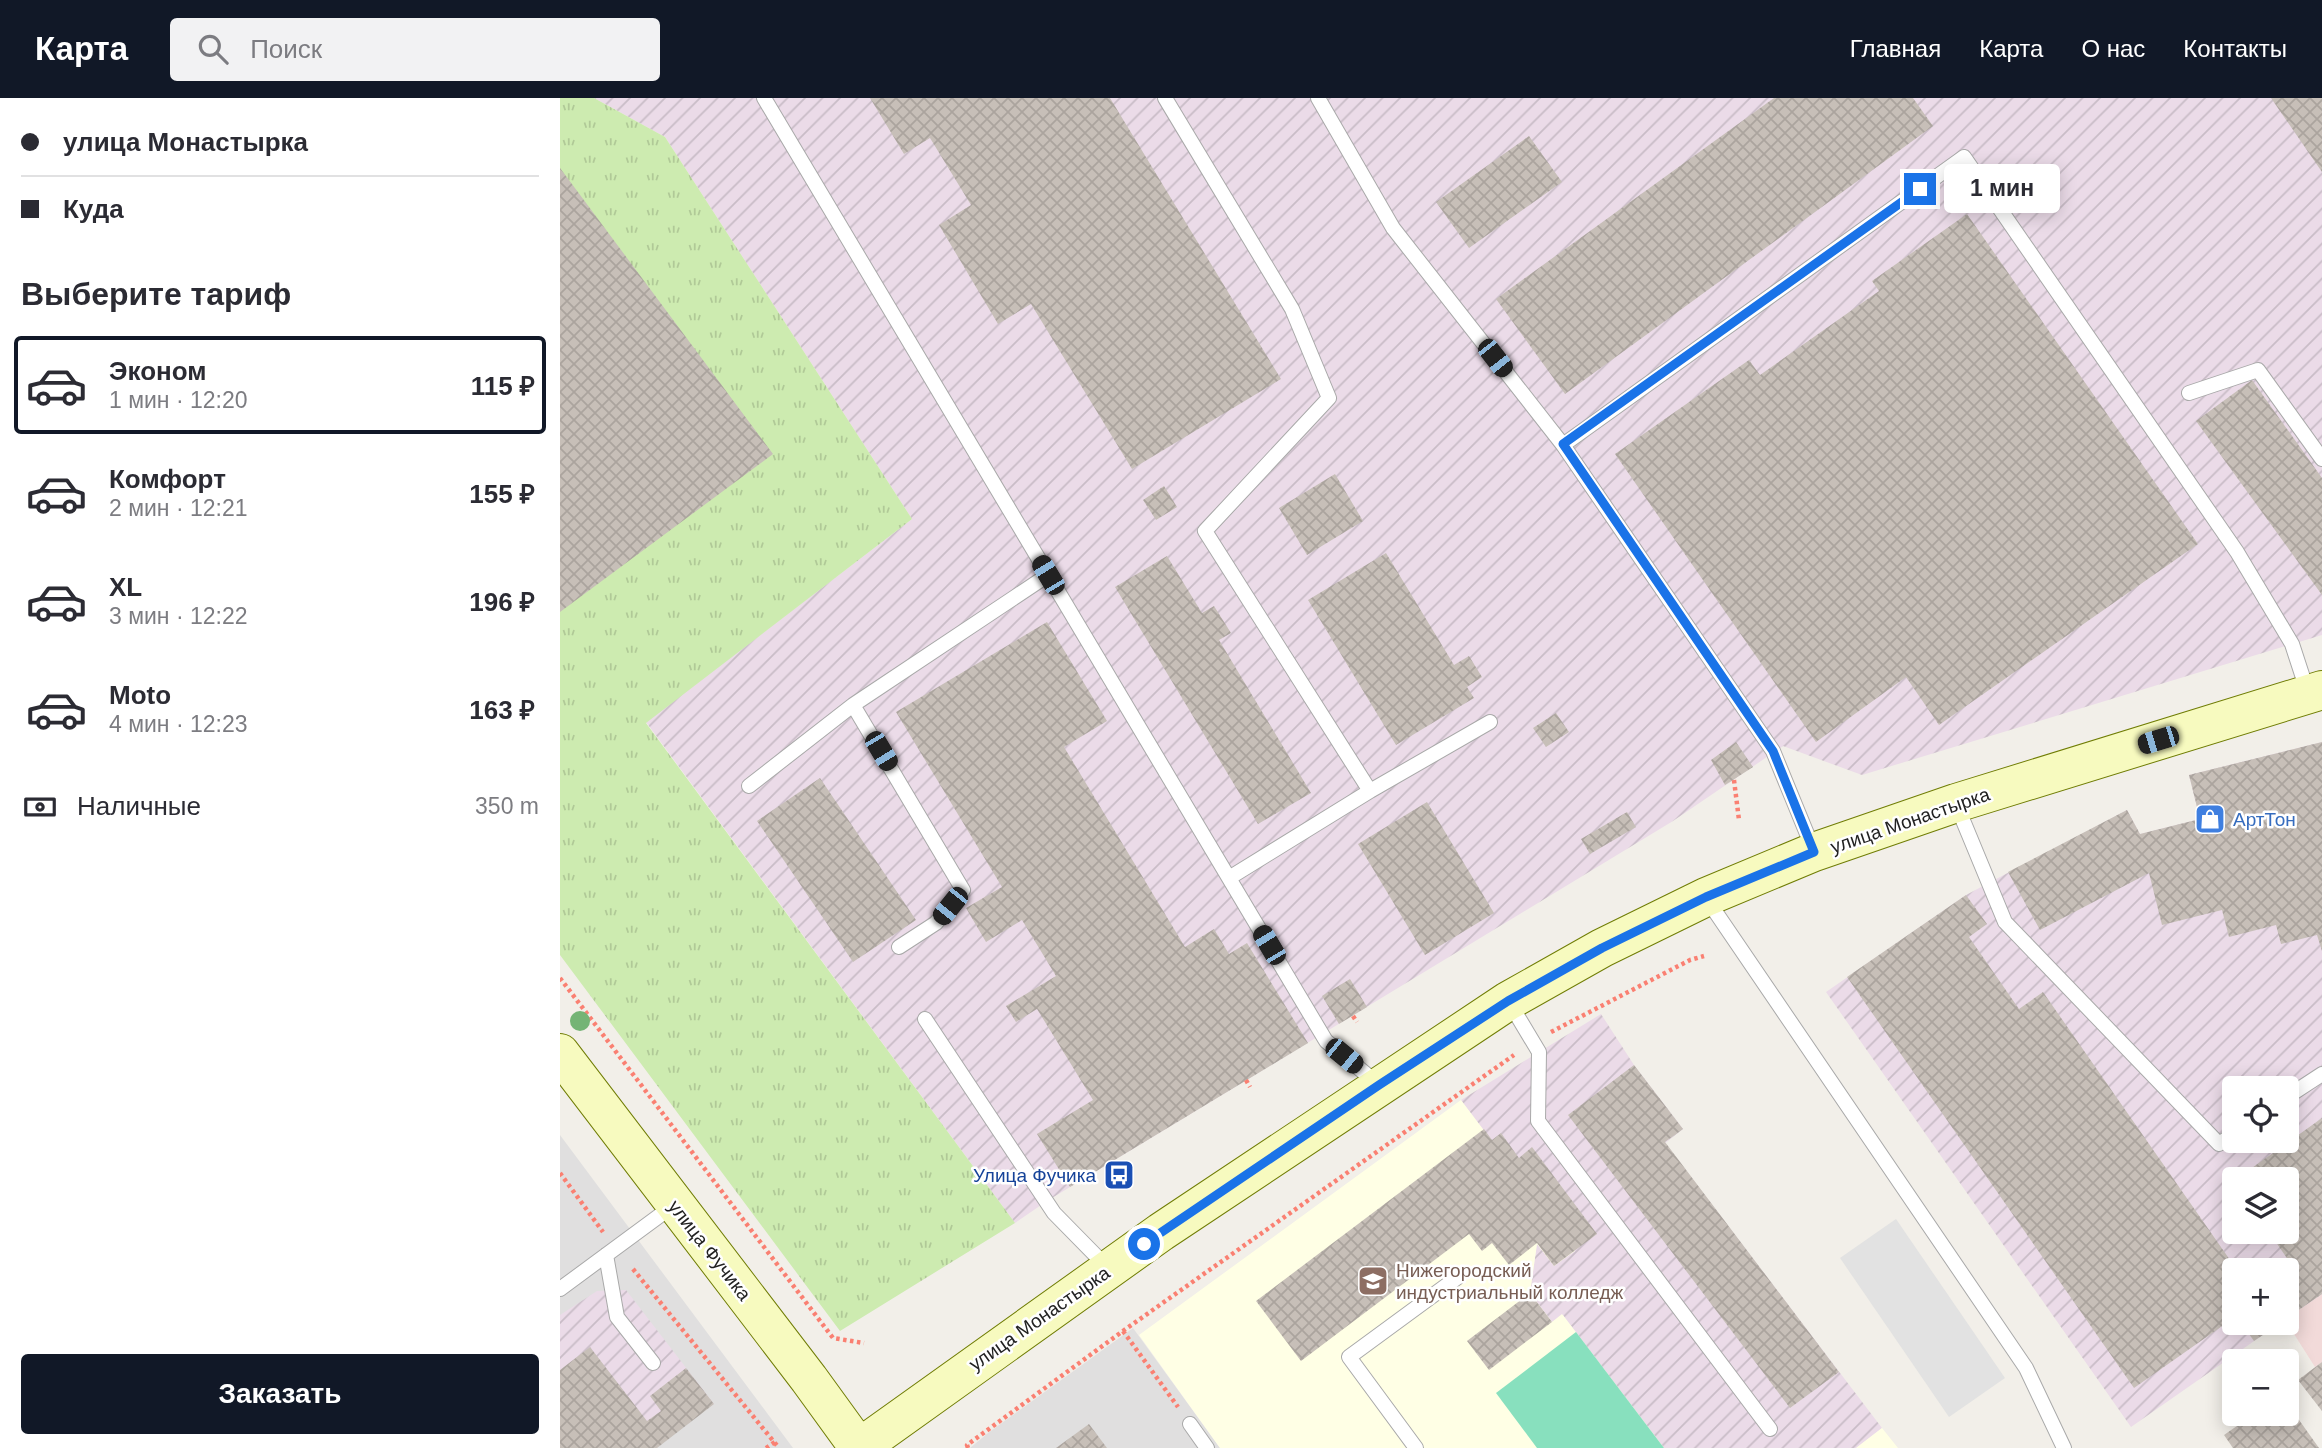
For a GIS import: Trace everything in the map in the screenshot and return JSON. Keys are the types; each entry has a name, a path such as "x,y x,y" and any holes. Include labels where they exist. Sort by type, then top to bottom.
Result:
{"street":[{"name":"улица Монастырка","path":"859,1448 1109,1269 1379,1085 1508,1001 1602,948 1706,897 1814,852 1956,803 2315,692"},
{"name":"улица Фучика","path":"560,1053 809,1378 859,1448"}],"lane":[{"path":"764,98 1326,1041 1379,1085"},
{"path":"1165,98 1292,309 1329,398 1205,531 1370,791"},
{"path":"1318,98 1394,228 1563,444 1773,751 1814,852"},
{"path":"1563,444 1964,157 2237,552 2292,644 2315,692"},
{"path":"2189,393 2258,370 2322,458"},
{"path":"749,786 853,705 1048,575"},
{"path":"853,705 963,890 936,923 899,947"},
{"path":"1229,878 1370,791 1490,722"},
{"path":"1956,803 2005,922 2219,1144 2222,1142"},
{"path":"1706,897 2026,1368 2064,1448"},
{"path":"1508,1001 1539,1052 1538,1121 1770,1429"},
{"path":"925,1019 1054,1213 1109,1269"},
{"path":"2299,1089 2322,1074"},
{"path":"560,1289 675,1204"},
{"path":"610,1251 617,1317 653,1363"},
{"path":"1416,1448 1349,1357 1458,1277"},
{"path":"1190,1424 1207,1448"}],"path":[{"path":"1734,780 1739,820"},
{"path":"968,1448 967,1445 1123,1331 1533,1041 1690,960 1704,956"},
{"path":"560,978 833,1338 864,1343"},
{"path":"1353,1016 1357,1022"},
{"path":"1247,1080 1250,1087"},
{"path":"560,1174 610,1251 779,1448"},
{"path":"1123,1331 1190,1424"},
{"path":"766,1448 775,1442"}],"shaded area":[{"path":"594,98 2322,98 2322,635 1862,775 1783,746 1673,821 1015,1223 646,722 912,519 665,137"},
{"path":"2322,742 2322,1294 2299,1310 2299,1258 2222,1258 2222,1335 2263,1335 2243,1349 2222,1349 2222,1363 2131,1427 1826,992 1966,895 2127,810 2140,834 2200,819 2189,775"},
{"path":"1601,1014 1634,1065 1683,1129 1665,1143 1882,1428 1856,1448 1664,1448 1563,1315 1552,1322 1530,1293 1537,1243 1461,1100"},
{"name":"Нижегородский индустриальный колледж","path":"1461,1100 1575,1251 1554,1266 1537,1244 1530,1293 1552,1322 1562,1314 1664,1448 1220,1448 1139,1335"},
{"path":"560,1135 793,1448 560,1448"},
{"path":"1896,1219 2005,1378 1949,1417 1840,1258"},
{"path":"626,1290 714,1404 560,1448 560,1315 597,1291"},
{"path":"2322,1294 2322,1362 2315,1367 2295,1335 2299,1335 2299,1310"},
{"path":"1133,1328 1220,1448 970,1448 988,1433"},
{"path":"1882,1428 1898,1448 1856,1448"}],"green space":[{"path":"560,98 594,98 665,137 912,519 646,723 1015,1223 840,1331 560,955"},
{"path":"1576,1332 1664,1448 1537,1448 1496,1393"}],"building":[{"path":"870,98 1110,98 1281,379 1132,469 1031,304 998,324 939,225 971,205 930,138 904,154"},
{"path":"1774,98 1913,98 1933,126 1565,394 1496,299"},
{"path":"2271,98 2322,98 2322,172"},
{"path":"1529,136 1562,182 1469,248 1436,202"},
{"path":"560,168 773,454 560,612"},
{"path":"1967,214 2198,544 1939,725 1906,677 1816,742 1615,454 1749,360 1760,375 1879,291 1872,281"},
{"path":"2252,380 2322,478 2322,595 2196,421"},
{"path":"1335,474 1363,521 1307,555 1279,508"},
{"path":"1164,486 1177,507 1156,520 1143,500"},
{"path":"1386,553 1454,665 1469,656 1482,677 1467,687 1474,698 1396,745 1308,600"},
{"path":"1167,556 1202,613 1214,606 1231,633 1219,640 1311,793 1258,824 1115,587"},
{"path":"1047,622 1107,721 1064,747 1185,947 1214,929 1229,954 1247,943 1308,1043 1070,1187 1037,1134 1093,1100 1037,1009 1016,1022 1006,1006 1056,976 1022,920 986,942 966,908 1002,887 896,712"},
{"path":"1556,713 1569,732 1546,747 1533,728"},
{"path":"1736,742 1753,767 1725,785 1711,760"},
{"path":"2322,742 2322,951 2317,935 2281,944 2276,925 2229,937 2222,910 2162,925 2149,873 2040,930 2008,872 2127,810 2140,834 2200,819 2189,775"},
{"path":"820,778 916,920 853,962 757,821"},
{"path":"1427,802 1494,913 1425,955 1358,844"},
{"path":"1627,812 1636,827 1590,854 1581,839"},
{"path":"1966,895 1987,924 1969,937 2019,1009 2043,992 2229,1258 2222,1258 2222,1326 2134,1388 1847,977"},
{"path":"1350,979 1367,1007 1339,1024 1322,996"},
{"path":"1634,1065 1683,1129 1665,1142 1839,1372 1790,1408 1568,1115"},
{"path":"2322,1118 2322,1294 2299,1310 2299,1258 2287,1258 2277,1244 2299,1244 2299,1167 2253,1167 2273,1153 2299,1153 2299,1134"},
{"path":"1484,1129 1492,1140 1501,1133 1519,1158 1532,1147 1597,1234 1554,1266 1537,1243 1509,1265 1492,1243 1482,1251 1469,1234 1301,1361 1256,1301"},
{"path":"1530,1293 1552,1322 1489,1370 1467,1341"},
{"path":"2250,1335 2263,1335 2254,1341"},
{"path":"590,1347 647,1421 661,1411 650,1396 686,1368 714,1404 657,1448 560,1448 560,1370"},
{"path":"2322,1362 2322,1411 2299,1381"},
{"path":"2299,1420 2319,1448 2233,1448 2224,1435 2237,1426 2299,1426"},
{"path":"1089,1424 1107,1448 1056,1448"}],"place":[{"name":"АртТон","path":"2210,819"},
{"name":"Улица Фучика","path":"1119,1175"},
{"name":"Нижегородский индустриальный колледж","path":"1373,1281"}],"route":[{"path":"1144,1244 1508,1001 1602,948 1706,897 1814,852 1773,751 1563,444 1920,189"}]}
